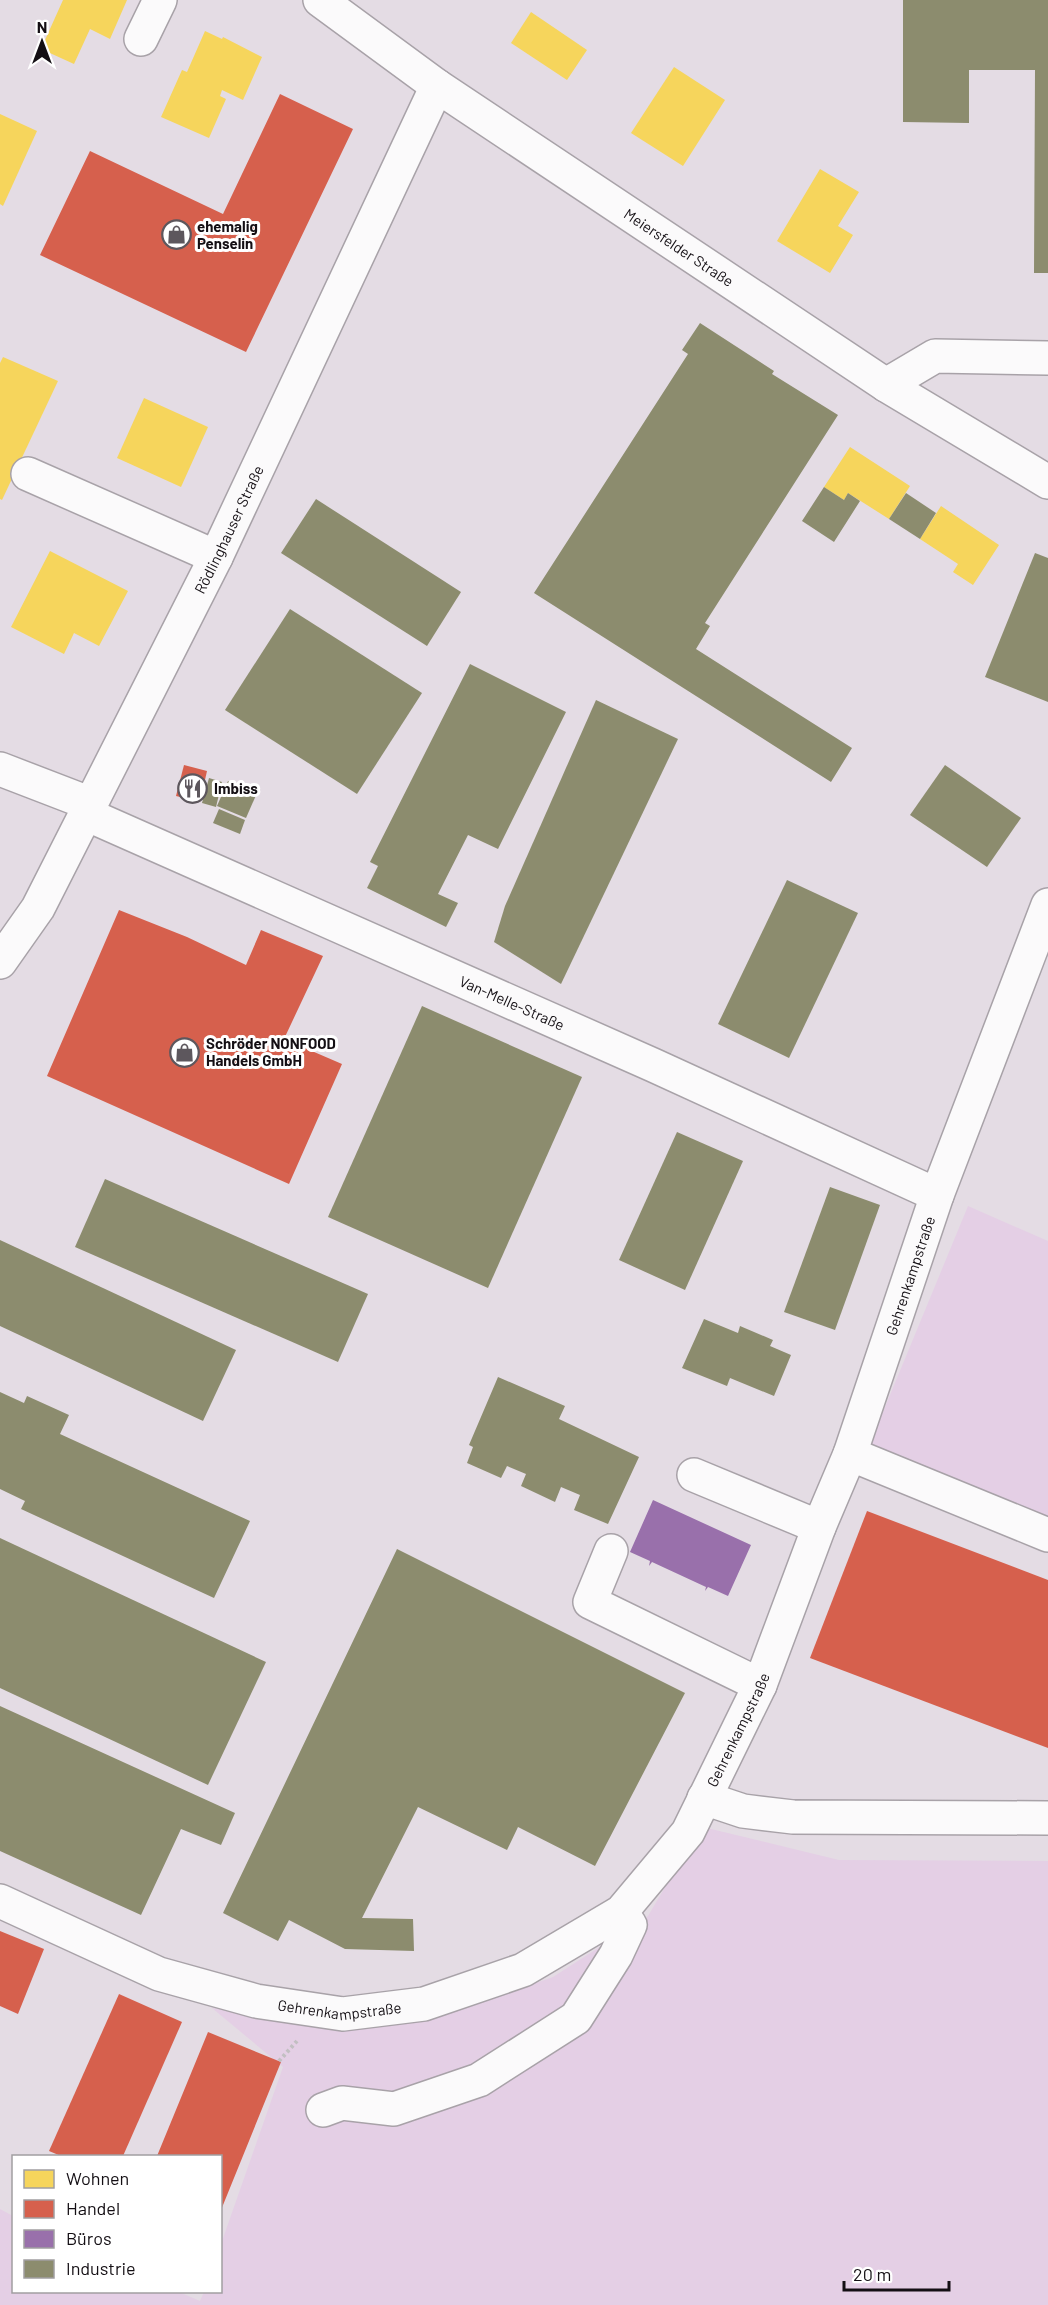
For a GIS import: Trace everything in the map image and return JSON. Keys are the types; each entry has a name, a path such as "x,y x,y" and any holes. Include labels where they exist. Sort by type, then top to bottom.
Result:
{"street":[{"path":"141,39 160,0"},
{"name":"Meiersfelder Straße","path":"320,0 437,86 886,384 1048,482"},
{"name":"Rödlinghauser Straße","path":"0,962 38,908 216,557 437,86"},
{"path":"886,384 935,356 1048,358"},
{"path":"28,474 216,557"},
{"name":"Van-Melle-Straße","path":"0,769 937,1195"},
{"name":"Gehrenkampstraße","path":"0,1901 159,1974 256,2001 343,2014 424,2004 523,1970 621,1912 688,1832 760,1685 819,1527 850,1454 937,1195 1048,905"},
{"path":"850,1454 1048,1535"},
{"path":"694,1475 819,1527"},
{"path":"611,1551 590,1602 760,1685"},
{"path":"704,1798 743,1811 794,1817 1048,1818"},
{"path":"323,2110 342,2103 394,2109 479,2080 576,2018 616,1955 630,1925 621,1912"}],"shaded area":[{"path":"968,1206 1048,1241 1048,1518 869,1446"},
{"path":"707,1828 839,1860 1048,1861 1048,2305 0,2305 0,2209 12,2215 12,2293 181,2293 200,2301 204,2293 222,2293 222,2241 283,2067 212,2008 312,2021 398,2022 477,2004 553,1977 648,1916 680,1862"}],"building: Wohnen":[{"path":"63,0 127,0 110,39 90,29 74,64 41,49"},
{"path":"531,12 587,50 567,80 511,43"},
{"path":"205,31 222,39 223,37 262,57 243,100 222,90 220,96 226,99 209,138 161,117 182,70 187,72"},
{"path":"674,67 725,100 683,166 631,133"},
{"path":"0,114 37,131 3,206 0,204"},
{"path":"820,169 859,192 838,226 853,235 830,273 777,241"},
{"path":"3,357 58,381 2,500 0,499 0,363"},
{"path":"144,398 208,427 181,487 117,458"},
{"path":"850,447 910,486 889,519 848,493 844,500 824,487"},
{"path":"941,506 999,545 973,585 953,572 958,564 920,539"},
{"path":"50,551 128,591 99,646 74,633 64,654 11,627"}],"building: Handel":[{"name":"ehemalig Penselin","path":"280,94 353,129 246,352 40,255 90,151 223,214"},
{"path":"184,765 207,771 200,802 176,796"},
{"name":"Schröder NONFOOD Handels GmbH","path":"119,910 187,937 246,965 261,930 323,956 284,1039 342,1064 289,1184 47,1076"},
{"path":"867,1511 1048,1580 1048,1748 810,1658"},
{"path":"0,1931 44,1949 18,2014 0,2006"},
{"path":"119,1994 182,2022 123,2155 59,2155 49,2151"},
{"path":"208,2032 281,2062 222,2208 222,2155 157,2155"}],"building: Büros":[{"path":"653,1500 751,1545 728,1596 708,1587 705,1591 706,1587 652,1562 649,1566 650,1561 630,1552"}],"building: Industrie":[{"path":"903,0 1048,0 1048,273 1034,273 1035,70 969,70 969,123 903,122"},
{"path":"700,323 774,371 772,374 838,415 705,623 710,626 696,649 852,748 831,782 534,593 688,354 682,350"},
{"path":"824,487 844,500 848,493 860,501 834,542 802,521"},
{"path":"906,493 936,513 920,539 889,519"},
{"path":"316,499 461,592 427,646 281,553"},
{"path":"1035,553 1048,558 1048,702 985,677"},
{"path":"290,609 422,693 357,794 225,710"},
{"path":"470,664 566,712 498,849 468,835 438,894 458,903 446,927 367,888 378,866 370,862"},
{"path":"596,700 678,739 561,984 494,942 505,906"},
{"path":"945,765 1021,818 987,867 910,815"},
{"path":"209,778 222,782 216,807 202,803"},
{"path":"228,781 257,793 246,818 217,806"},
{"path":"219,809 245,820 240,834 213,823"},
{"path":"787,880 858,913 789,1058 718,1024"},
{"path":"422,1006 582,1077 488,1288 328,1217"},
{"path":"677,1132 743,1161 685,1290 619,1260"},
{"path":"105,1179 368,1294 338,1362 75,1247"},
{"path":"830,1187 880,1205 835,1330 784,1312"},
{"path":"0,1240 236,1350 203,1421 0,1326"},
{"path":"704,1319 738,1333 740,1326 773,1340 770,1346 791,1355 774,1396 730,1378 727,1386 682,1368"},
{"path":"498,1377 565,1406 559,1419 639,1457 608,1524 574,1510 580,1495 561,1487 555,1502 521,1486 526,1474 507,1466 501,1478 467,1463 473,1447 469,1445"},
{"path":"0,1392 24,1403 27,1396 69,1415 60,1434 250,1521 214,1598 21,1509 25,1501 0,1489"},
{"path":"0,1538 266,1662 208,1785 0,1688"},
{"path":"397,1549 685,1693 595,1866 518,1827 507,1850 418,1807 362,1918 413,1919 414,1951 345,1949 289,1920 278,1941 223,1913"},
{"path":"0,1706 235,1813 221,1845 181,1829 141,1915 0,1851"}],"place":[{"name":"ehemalig Penselin","path":"176,235"},
{"name":"Imbiss","path":"193,788"},
{"name":"Schröder NONFOOD Handels GmbH","path":"185,1052"}]}
